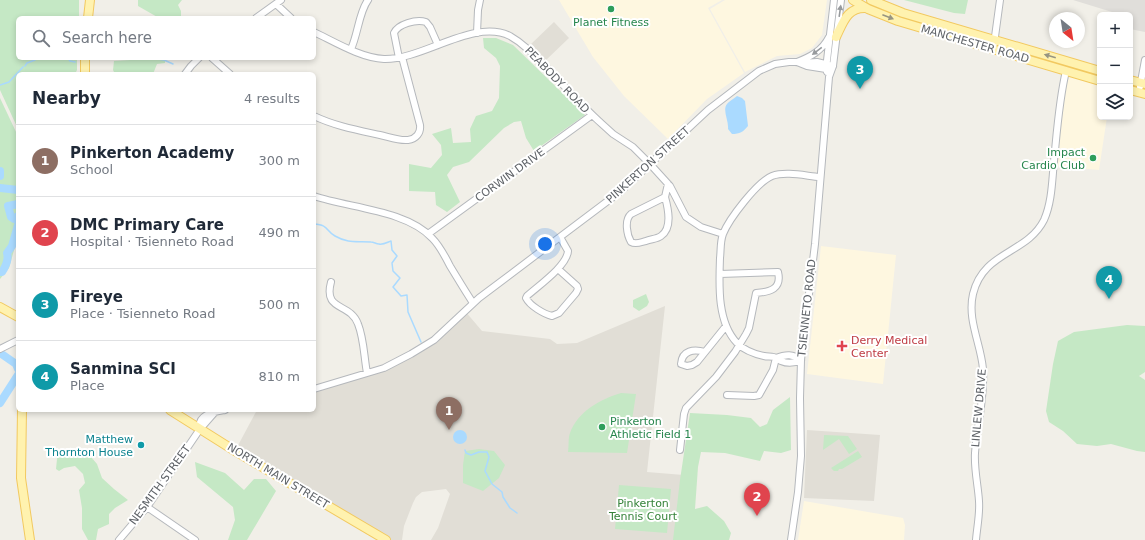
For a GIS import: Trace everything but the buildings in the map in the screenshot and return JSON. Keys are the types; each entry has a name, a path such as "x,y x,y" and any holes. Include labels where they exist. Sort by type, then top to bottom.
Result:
{"main road":[{"path":"88,16 90,0"},
{"name":"MANCHESTER ROAD","path":"853,0 898,21 1097,80"},
{"name":"MANCHESTER ROAD","path":"871,0 994,40 1097,70"},
{"path":"833,36 849,14 857,8 868,8"},
{"path":"85,60 85,72"},
{"path":"1133,81 1143,84"},
{"path":"0,307 16,316"},
{"path":"22,412 21,478 30,540"},
{"name":"NORTH MAIN STREET","path":"173,412 386,540"}],"street":[{"path":"351,49 357,35 362,11 368,0"},
{"path":"477,33 480,0"},
{"name":"TSIENNETO ROAD","path":"833,36 834,0"},
{"name":"TSIENNETO ROAD","path":"791,540 798,492 800,462 800,398 802,360 815,244 829,66 833,36 841,0"},
{"path":"993,49 1000,0"},
{"path":"259,16 279,2 290,16"},
{"path":"316,117 342,127 395,139 409,140 416,137 420,132 420,125 394,33 399,27 420,20 426,22 438,45"},
{"name":"PEABODY ROAD","path":"316,33 371,58 383,59 401,58 463,36 477,33 503,34 510,37 534,55 592,115 613,134 633,147 650,164 668,184 683,214 689,220 701,227 723,234"},
{"path":"799,62 824,46 833,36"},
{"path":"187,72 197,60"},
{"path":"214,60 228,72"},
{"path":"1142,94 1145,60"},
{"name":"PINKERTON STREET","path":"316,388 393,364 423,347 441,334 473,303 621,191 708,110 764,68 775,64 799,62 817,62 829,66"},
{"name":"LINLEW DRIVE","path":"976,540 979,503 975,460 983,376 982,358 972,319 973,295 977,282 985,269 996,259 1032,236 1046,215 1050,198 1066,71"},
{"name":"CORWIN DRIVE","path":"428,234 592,115"},
{"path":"802,360 794,355 776,358 755,354 739,345 731,336 726,326 720,298 721,247 723,234 730,221 762,183 770,177 789,174 820,177"},
{"path":"665,197 628,217 626,223 631,242 636,244 656,238 665,232 668,226 665,197 668,184"},
{"path":"316,197 400,218 414,224 428,234 439,247 473,303"},
{"path":"558,269 577,286 578,291 559,313 554,316 550,316 529,302 526,298 558,269 568,253 566,246 560,237"},
{"path":"680,450 686,408 716,377 739,345 749,328 756,292 768,292 774,288 779,280 778,272 720,274"},
{"path":"331,282 328,290 329,296 333,302 353,315 358,325 367,373"},
{"path":"705,352 726,326"},
{"path":"0,349 16,341"},
{"path":"727,395 758,395 773,370 776,358"},
{"path":"200,429 200,423 204,417 213,412"},
{"name":"NESMITH STREET","path":"119,540 147,507 200,429"},
{"path":"147,507 195,540"}],"shaded area":[{"path":"559,0 722,0 708,8 744,73 707,99 668,139 624,96 593,57"},
{"path":"725,0 827,0 822,35 812,48 800,54 777,56 745,72 710,9"},
{"path":"1073,0 1145,0 1145,32 1133,30 1133,12 1112,12"},
{"path":"554,22 569,38 545,61 530,45"},
{"path":"1066,71 1097,80 1097,120 1107,120 1099,170 1054,166"},
{"path":"821,246 896,255 883,384 807,374"},
{"path":"665,306 647,472 696,476 682,540 431,540 438,528 450,494 446,489 422,492 416,497 404,526 402,540 386,540 235,451 256,412 316,412 316,388 375,371 419,349 465,311 482,331 550,339 557,344 577,343"},
{"path":"807,430 880,435 874,501 804,498"},
{"path":"804,501 903,518 905,525 904,540 798,540"}],"green space":[{"path":"0,0 79,0 79,16 16,16 16,60 77,60 76,72 16,72 16,125 0,90"},
{"path":"138,0 182,0 178,5 181,11 181,16 156,16 138,6"},
{"path":"904,0 968,0 965,14 954,13"},
{"path":"483,38 496,38 513,45 585,115 534,151 526,138 521,121 514,122 504,128 469,162 453,167 447,175 460,202 447,212 436,205 435,192 409,191 409,164 431,168 442,155 441,145 432,134 451,128 453,143 471,142 470,129 476,116 492,111 499,98 500,66 496,58 484,48"},
{"path":"165,60 165,63 157,64 154,72 114,72 114,61"},
{"path":"0,98 16,132 16,243 9,268 0,279"},
{"path":"646,294 649,302 647,306 639,311 633,307 633,300"},
{"path":"1127,325 1145,326 1145,372 1139,376 1145,380 1145,452 1111,444 1097,446 1077,444 1063,431 1049,422 1046,411 1058,341 1074,332"},
{"name":"Pinkerton Athletic Field 1","path":"621,393 636,394 627,453 568,452 570,433 584,412 598,402"},
{"path":"790,397 791,450 781,453 764,451 760,461 725,453 701,452 698,467 695,509 707,506 724,521 731,533 729,540 673,540 690,413 751,418 760,427 767,424 773,410"},
{"path":"824,435 848,436 857,449 849,454 839,439 823,450"},
{"path":"58,449 86,451 97,464 102,478 128,500 115,508 109,514 109,524 98,529 96,540 88,540 82,529 82,508 79,490 85,483 83,474 75,466 64,468 59,471 56,469"},
{"path":"479,449 494,451 505,465 499,478 483,491 463,483 465,451"},
{"path":"858,451 862,457 842,469 839,469 838,471 834,471 831,468"},
{"path":"195,462 225,473 244,490 254,479 266,479 276,491 247,540 228,540 235,520 233,507 197,477"},
{"name":"Pinkerton Tennis Court","path":"619,485 671,489 667,533 615,529"}],"water":[{"path":"737,96 745,101 748,126 745,130 737,134 732,134 728,129 725,109 728,103"},
{"path":"460,430 465,432 467,437 465,442 460,444 455,442 453,437 455,432"}],"waterway":[{"path":"25,66 27,63 35,60"},
{"path":"69,60 75,62"},
{"path":"164,60 173,64"},
{"path":"18,72 23,67"},
{"path":"0,85 9,82 16,74"},
{"path":"0,171 0,176"},
{"path":"0,188 16,190"},
{"path":"16,204 8,206 11,217 14,219 16,218"},
{"path":"316,224 322,225 340,239 353,242 372,242 384,244 391,241 392,250 397,256 392,263 393,271 400,278 393,287 401,296 407,295 408,312 421,342"},
{"path":"0,272 2,272 6,265 8,258 7,253 12,246 16,232"},
{"path":"3,355 16,364"},
{"path":"0,403 16,378"},
{"path":"465,450 466,453 471,455 479,452 487,452 489,457 485,471 492,484 502,492 503,497 510,508 517,513"}],"place":[{"name":"Planet Fitness","path":"611,9"},
{"name":"Fireye","path":"860,89"},
{"name":"Impact Cardio Club","path":"1093,158"},
{"name":"Sanmina SCI","path":"1109,299"},
{"name":"Derry Medical Center","path":"842,346"},
{"name":"Pinkerton Athletic Field 1","path":"602,427"},
{"name":"Pinkerton Academy","path":"449,430"},
{"name":"Matthew Thornton House","path":"141,445"},
{"name":"DMC Primary Care","path":"757,516"}]}
